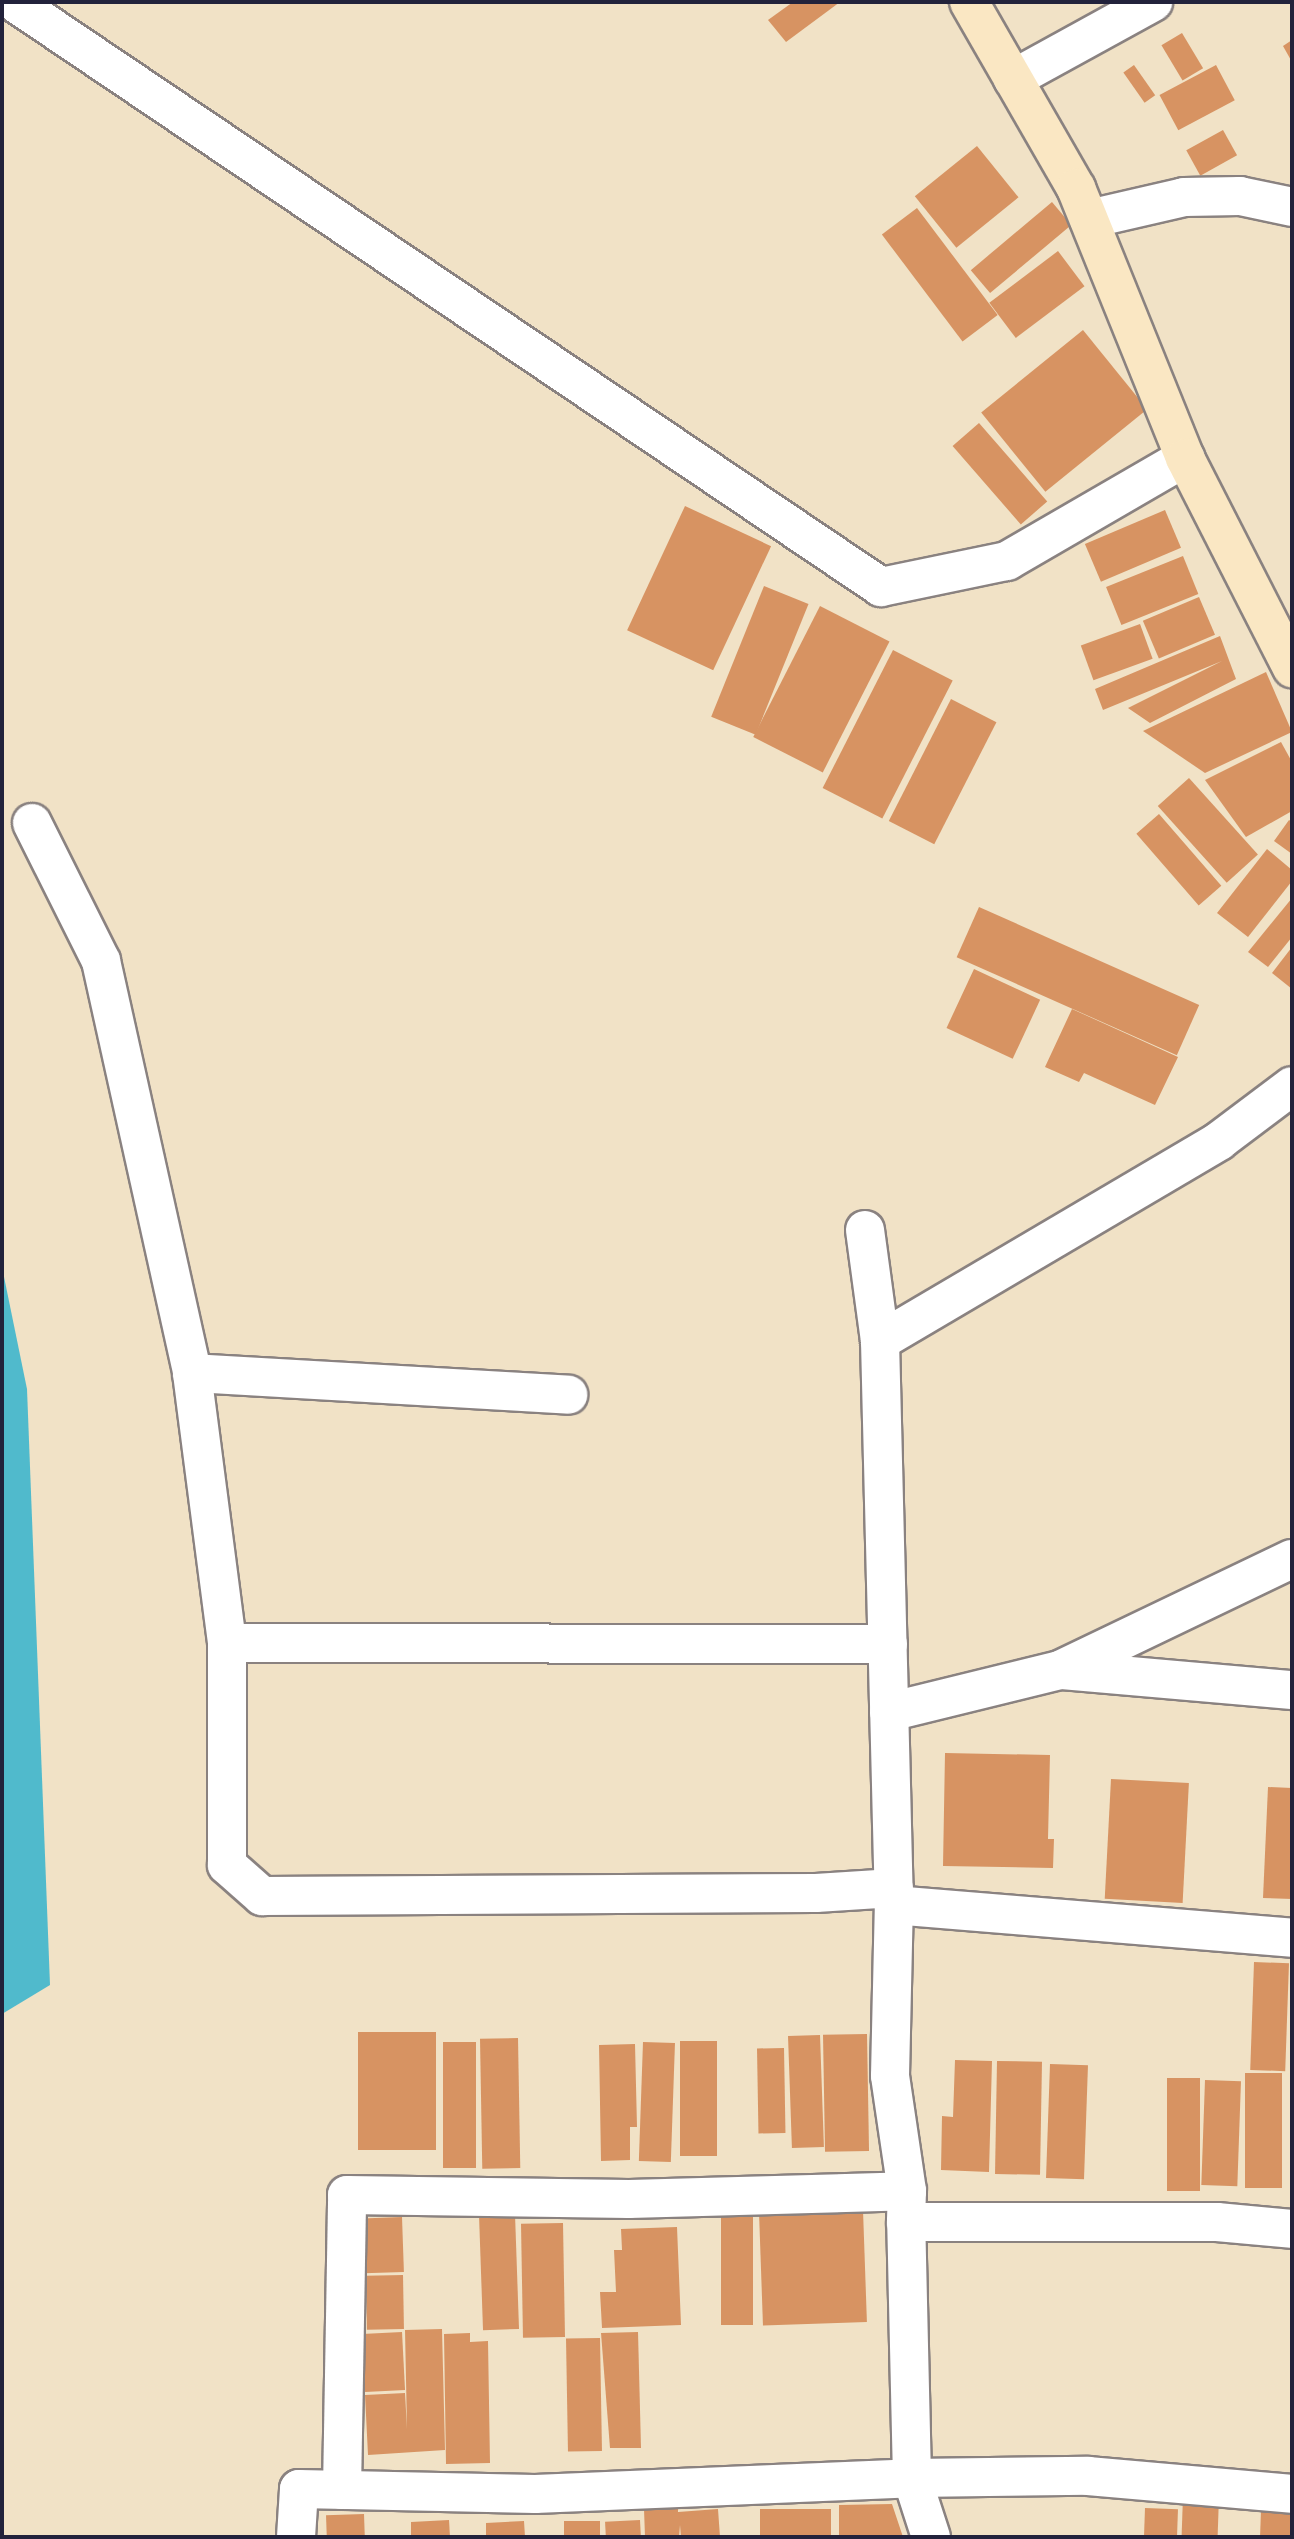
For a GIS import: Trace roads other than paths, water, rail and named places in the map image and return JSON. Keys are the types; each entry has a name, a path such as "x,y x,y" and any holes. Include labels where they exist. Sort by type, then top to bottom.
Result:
{"main road":[{"path":"969,2 1076,188 1185,458 1292,668"}],"street":[{"path":"14,2 881,587 1007,561 1185,458"},
{"path":"1013,79 1153,2"},
{"path":"1089,219 1184,197 1240,196 1292,207"},
{"path":"32,823 101,961 192,1373 227,1643 227,1866 262,1896 816,1893 894,1897 1292,1938"},
{"path":"880,1341 1219,1141 1292,1086"},
{"path":"865,1230 880,1341 894,1897 890,2076 906,2206 912,2478 931,2537"},
{"path":"192,1373 568,1395"},
{"path":"889,1712 1060,1670 1292,1559"},
{"path":"227,1643 888,1644"},
{"path":"1060,1670 1292,1690"},
{"path":"342,2490 347,2195 906,2206 1217,2222 1292,2229"},
{"path":"296,2537 299,2489 536,2494 912,2478 1088,2476 1292,2494"}],"water":[{"path":"2,1267 27,1389 50,1985 2,2014"}]}
